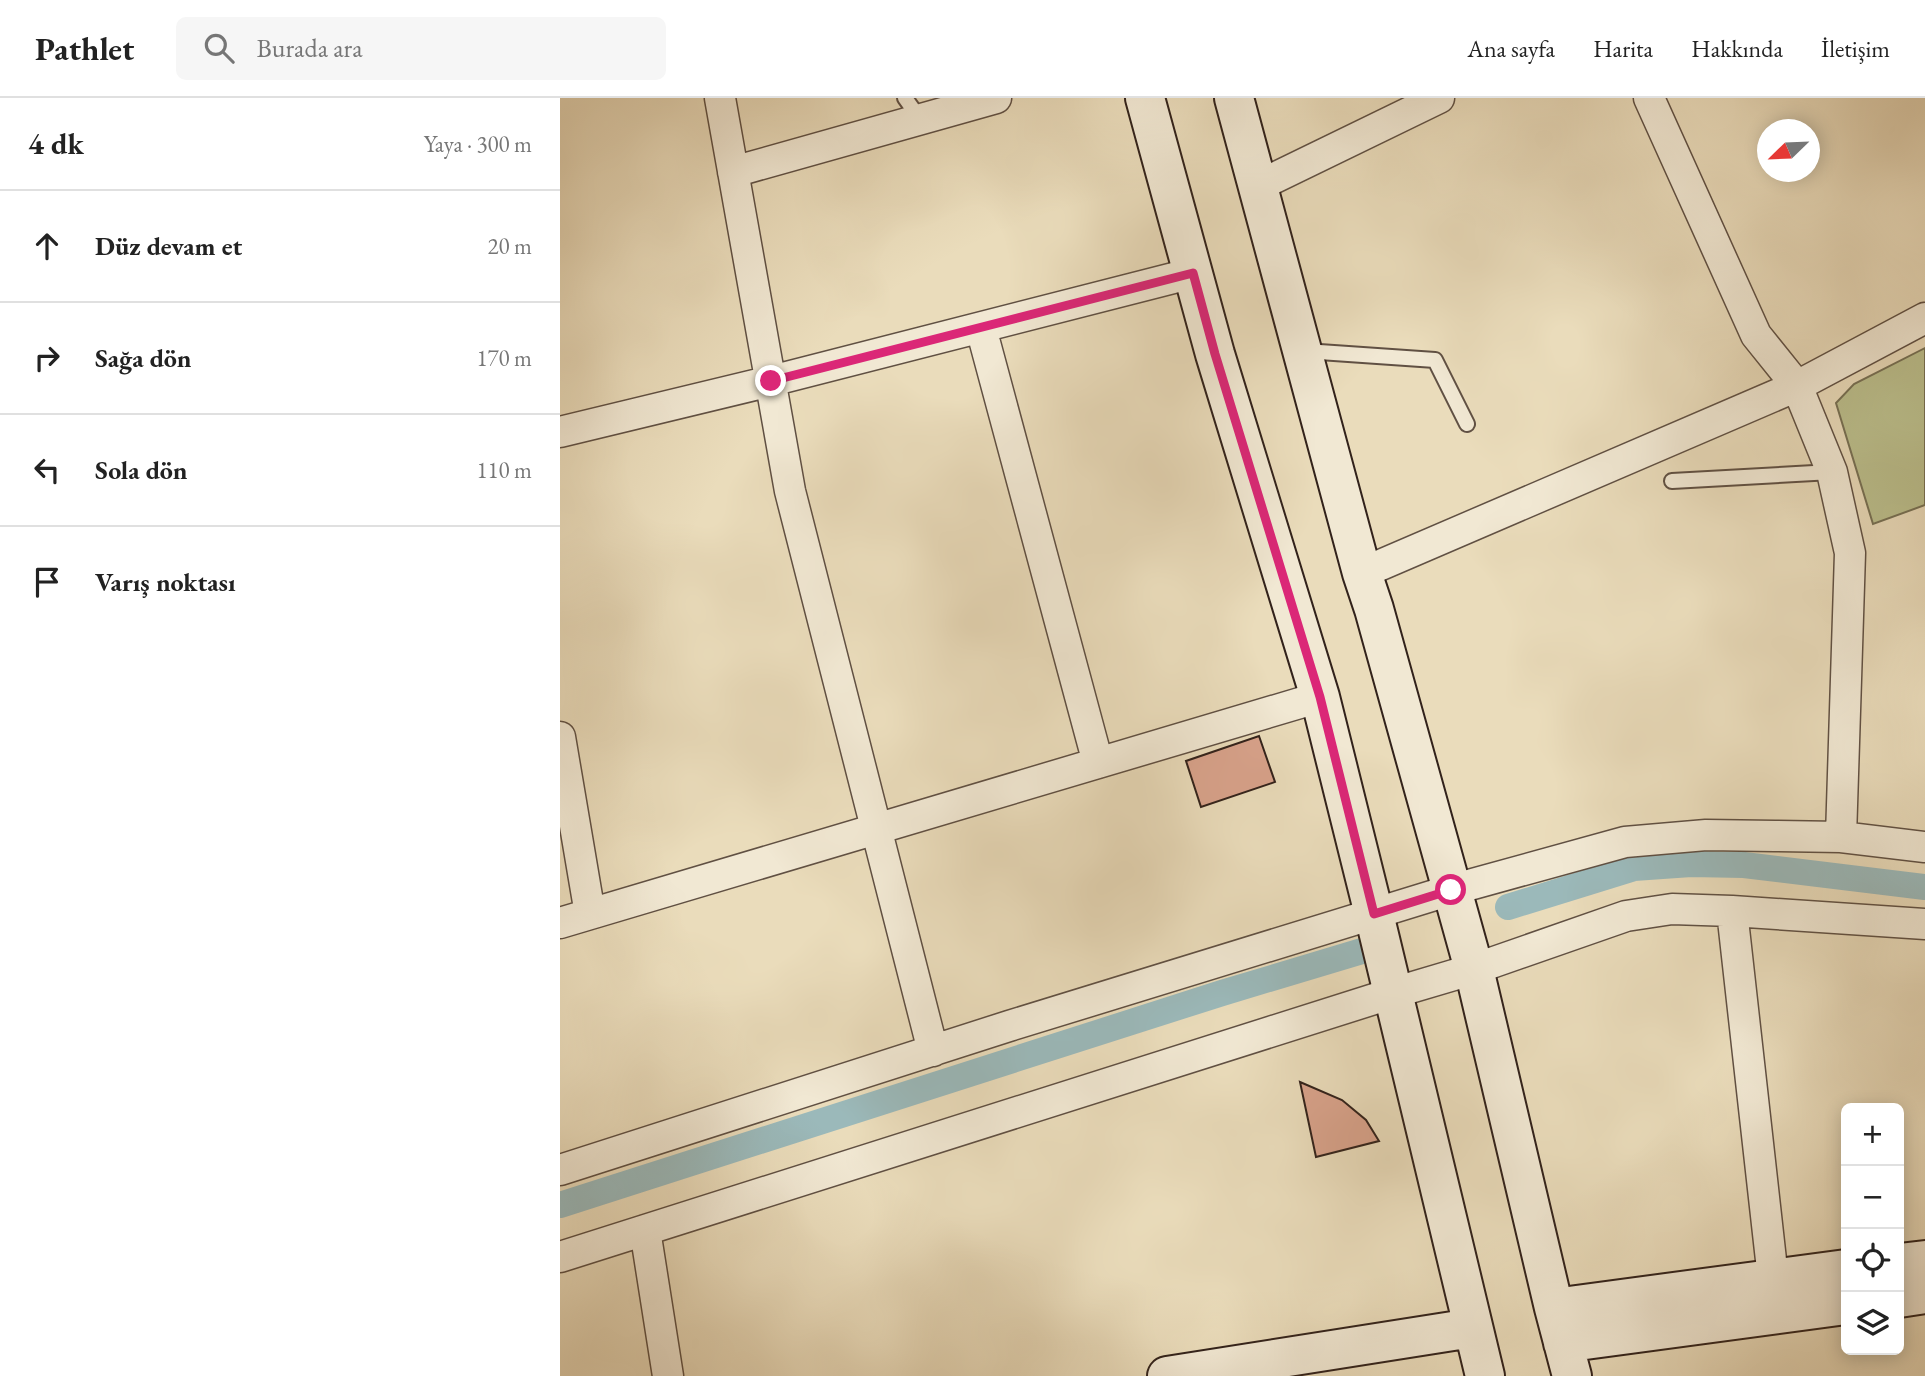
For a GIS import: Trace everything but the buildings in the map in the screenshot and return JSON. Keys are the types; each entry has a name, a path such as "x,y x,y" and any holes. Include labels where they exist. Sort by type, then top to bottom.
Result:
{"street":[{"path":"720,98 790,491 933,1051"},
{"path":"733,172 912,108 996,98"},
{"path":"1145,98 1215,354 1320,697 1472,1328 1473,1374"},
{"path":"1234,98 1362,573 1474,969 1563,1342"},
{"path":"1258,186 1439,98"},
{"path":"1649,98 1756,335 1797,386 1832,472 1850,553 1840,836"},
{"path":"560,432 1193,273"},
{"path":"1362,573 1797,386 1925,318"},
{"path":"981,328 1098,764"},
{"path":"560,923 1320,697"},
{"path":"560,737 590,914"},
{"path":"560,1169 1451,890 1625,842 1706,835 1840,836 1925,847"},
{"path":"560,1257 1474,969 1626,916 1672,909 1925,924"},
{"path":"1732,911 1773,1278"},
{"path":"645,1230 668,1376"},
{"path":"1904,1262 1925,1260"},
{"path":"1563,1342 1773,1278 1841,1270"},
{"path":"1904,1297 1925,1294"},
{"path":"1563,1342 1841,1306"},
{"path":"1167,1376 1472,1328"}],"lane":[{"path":"1302,351 1435,360 1467,424"},
{"path":"1672,481 1832,472"}],"green space":[{"path":"1925,348 1925,505 1873,524 1836,403 1854,384"}],"waterway":[{"path":"1508,907 1634,868 1691,864 1744,865 1925,887"},
{"path":"560,1205 1222,993 1362,951"}],"route":[{"path":"771,381 1193,273 1215,354 1320,697 1374,914 1451,890"}]}
